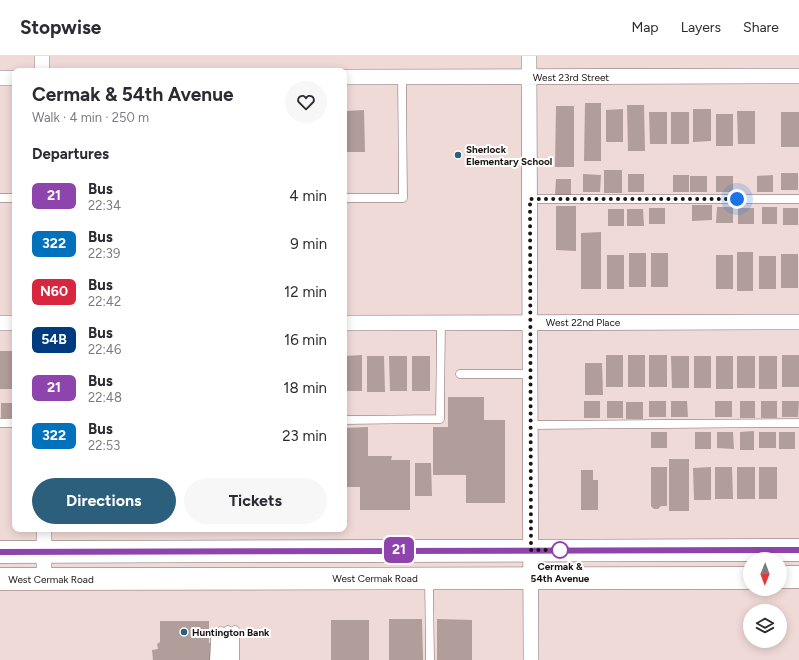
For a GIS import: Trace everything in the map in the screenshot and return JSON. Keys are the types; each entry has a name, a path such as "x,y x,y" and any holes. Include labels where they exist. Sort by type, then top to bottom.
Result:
{"main road":[{"path":"0,552 799,550"},
{"path":"787,578 799,577"},
{"name":"West Cermak Road","path":"0,579 743,578"}],"street":[{"path":"42,56 42,68"},
{"path":"529,56 531,660"},
{"name":"West 23rd Street","path":"347,77 799,76"},
{"path":"0,78 12,78"},
{"name":"West 22nd Place","path":"347,323 799,322"},
{"path":"0,324 12,324"},
{"path":"44,532 44,578"}],"lane":[{"path":"347,198 403,198 402,77"},
{"path":"0,198 12,198"},
{"path":"530,199 799,199"},
{"path":"347,420 440,419 441,322"},
{"path":"460,374 530,374"},
{"path":"0,423 12,423"},
{"path":"530,425 799,423"},
{"path":"429,578 430,660"},
{"path":"214,660 214,640 228,630"},
{"path":"221,660 228,630"},
{"path":"228,630 228,660"},
{"path":"228,630 235,660"}],"building":[{"path":"585,103 601,103 601,161 584,161"},
{"path":"627,105 644,105 645,151 628,151"},
{"path":"556,106 574,106 574,167 555,167"},
{"path":"623,109 623,142 606,142 606,110"},
{"path":"693,109 711,109 711,141 693,142"},
{"path":"364,110 365,152 347,152 347,111"},
{"path":"737,111 755,111 755,144 738,144"},
{"path":"649,112 667,112 667,144 650,144"},
{"path":"671,112 689,112 689,144 671,144"},
{"path":"781,112 799,112 799,147 781,147"},
{"path":"716,114 733,114 733,146 716,146"},
{"path":"604,170 622,170 622,193 604,193"},
{"path":"781,173 798,173 798,190 781,190"},
{"path":"583,174 601,175 600,192 583,192"},
{"path":"628,174 644,174 644,192 628,192"},
{"path":"673,175 689,175 689,192 673,192"},
{"path":"773,175 773,192 757,192 757,176"},
{"path":"690,176 707,176 707,192 690,192"},
{"path":"716,176 733,176 733,192 716,192"},
{"path":"556,179 571,179 571,195 555,195"},
{"path":"692,205 712,205 712,220 692,221"},
{"path":"556,206 576,206 576,251 556,250"},
{"path":"717,207 733,207 733,223 716,223"},
{"path":"762,207 777,207 777,224 762,224"},
{"path":"649,208 665,208 665,224 649,224"},
{"path":"738,208 754,208 754,224 738,224"},
{"path":"783,208 798,208 798,225 783,225"},
{"path":"608,209 624,209 624,226 608,226"},
{"path":"627,209 643,209 644,226 627,226"},
{"path":"601,232 601,289 581,289 581,233"},
{"path":"737,252 753,252 753,291 737,291"},
{"path":"629,253 646,253 646,287 629,287"},
{"path":"651,253 668,253 668,287 651,287"},
{"path":"781,254 798,254 798,288 781,288"},
{"path":"607,255 624,255 624,289 607,289"},
{"path":"716,255 733,255 733,289 716,289"},
{"path":"759,256 776,256 776,289 759,289"},
{"path":"0,351 12,351 12,389 0,389"},
{"path":"362,355 362,391 347,391 347,356"},
{"path":"606,355 623,355 623,387 606,387"},
{"path":"628,355 645,355 645,387 628,387"},
{"path":"649,355 667,355 667,387 649,387"},
{"path":"782,355 799,355 799,387 782,387"},
{"path":"367,356 384,356 385,392 367,392"},
{"path":"389,356 407,356 407,391 390,391"},
{"path":"412,356 430,356 430,391 412,391"},
{"path":"671,356 689,356 689,388 672,388"},
{"path":"694,356 711,356 711,388 694,388"},
{"path":"716,356 733,356 733,389 716,389"},
{"path":"737,356 755,356 755,388 737,388"},
{"path":"759,356 777,356 777,389 759,389"},
{"path":"585,363 602,363 603,395 585,395"},
{"path":"448,397 484,397 484,420 505,420 505,503 466,503 466,475 433,475 433,427 448,427"},
{"path":"584,401 600,401 600,418 584,418"},
{"path":"607,401 623,401 623,418 607,418"},
{"path":"649,401 666,401 666,417 649,417"},
{"path":"671,401 687,401 688,417 671,417"},
{"path":"715,401 732,401 732,417 715,417"},
{"path":"740,401 755,401 755,418 740,418"},
{"path":"761,401 777,401 777,418 761,418"},
{"path":"782,401 799,401 798,417 782,417"},
{"path":"626,402 643,402 643,419 626,419"},
{"path":"1,403 12,403 12,418 1,418"},
{"path":"368,427 368,456 392,456 391,460 410,460 410,510 360,510 360,487 347,487 347,428"},
{"path":"754,431 754,450 740,450 740,432"},
{"path":"651,432 667,432 667,448 651,448"},
{"path":"695,432 711,432 711,449 695,449"},
{"path":"717,432 733,432 734,449 717,448"},
{"path":"759,432 776,432 776,448 759,448"},
{"path":"779,432 795,432 795,449 779,449"},
{"path":"669,459 689,459 689,511 669,511"},
{"path":"415,463 431,463 432,496 415,496"},
{"path":"651,467 667,467 667,506 661,506 658,509 654,509 651,506"},
{"path":"711,467 711,500 694,500 693,468"},
{"path":"715,467 732,467 733,499 715,499"},
{"path":"737,467 755,467 755,499 737,499"},
{"path":"759,467 777,467 777,499 759,499"},
{"path":"581,470 593,470 593,480 598,480 598,510 581,510"},
{"path":"389,619 422,619 423,660 389,660"},
{"path":"437,619 472,620 472,660 437,660"},
{"path":"331,620 369,620 369,660 331,660"},
{"name":"Huntington Bank","path":"160,621 209,621 209,643 236,643 236,660 153,660 152,650 158,649 157,644 160,642"}],"bus line":[{"name":"21","path":"0,552 799,550"}],"place":[{"name":"Sherlock Elementary School","path":"458,155"},
{"name":"Cermak & 54th Avenue","path":"560,550"},
{"name":"Huntington Bank","path":"184,632"}],"route":[{"path":"560,550 531,550 530,199 737,199"}]}
